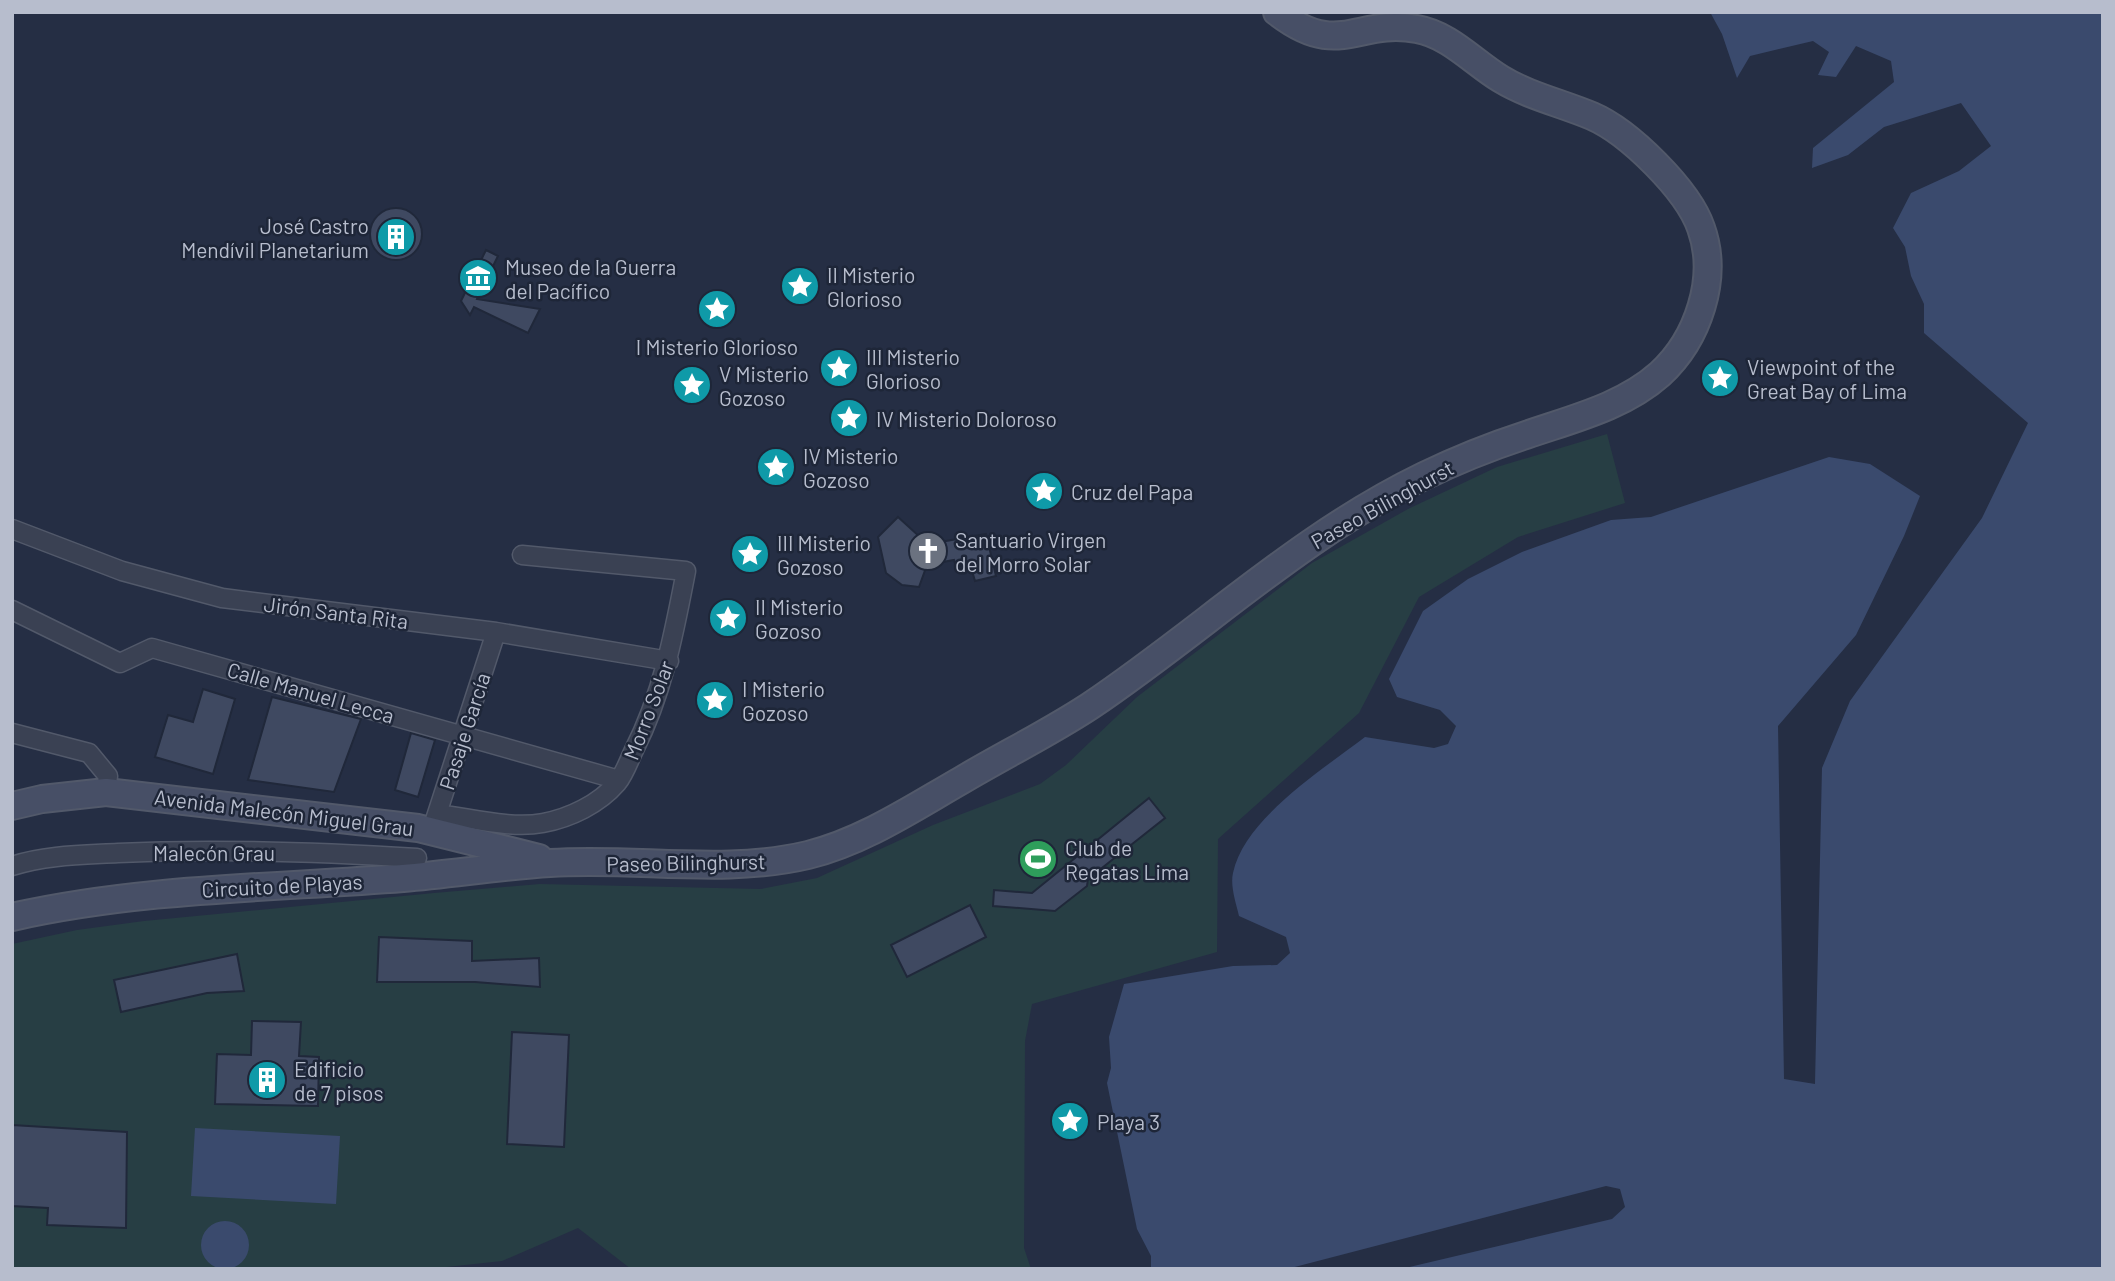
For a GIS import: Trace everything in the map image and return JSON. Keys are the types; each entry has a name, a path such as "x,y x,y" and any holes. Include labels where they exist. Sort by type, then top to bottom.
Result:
{"main road":[{"name":"Paseo Bilinghurst","path":"554,862 760,864 813,854 872,832 1088,707 1335,525 1424,476 1502,443 1620,401 1648,384 1667,368 1681,350 1705,296 1707,251 1701,226 1688,203 1629,140 1597,118 1506,82 1446,39 1421,29 1395,27 1329,37 1308,33 1277,12"},
{"name":"Avenida Malecón Miguel Grau","path":"12,806 42,799 106,792 435,822 554,862"},
{"path":"426,866 440,869 445,853 435,822"},
{"name":"Circuito de Playas","path":"12,918 76,903 148,894 426,866 554,862"}],"street":[{"name":"Jirón Santa Rita","path":"12,529 122,571 222,598 496,632 669,662"},
{"name":"Morro Solar","path":"435,822 541,823 568,817 593,804 619,780 648,722 669,662 686,571 522,555"},
{"name":"Calle Manuel Lecca","path":"12,610 120,663 152,648 619,780"},
{"name":"Pasaje García","path":"435,822 496,632"},
{"path":"12,733 89,753 108,776 106,792"},
{"name":"Malecón Grau","path":"12,866 71,856 148,851 315,852 426,866"}],"green space":[{"name":"Club de Regatas Lima","path":"1607,434 1625,503 1518,537 1419,597 1359,713 1218,839 1217,952 1032,1004 1025,1041 1024,1248 1031,1269 631,1269 578,1228 502,1261 428,1269 12,1269 12,944 77,930 144,921 540,884 761,889 817,878 933,825 1040,784 1066,765 1137,697 1312,563 1408,509 1497,467"}],"water":[{"path":"1710,12 2103,12 2103,1269 1401,1269 1612,1219 1625,1207 1620,1189 1606,1186 1287,1269 1151,1269 1151,1256 1137,1229 1107,1083 1111,1068 1109,1037 1124,984 1233,966 1277,965 1290,953 1286,937 1239,916 1232,878 1240,853 1252,834 1287,797 1365,737 1434,748 1448,744 1456,726 1440,710 1397,697 1389,679 1423,611 1468,579 1522,552 1611,520 1651,517 1829,457 1870,464 1920,496 1904,536 1856,635 1778,726 1784,1079 1815,1084 1822,768 1850,701 1982,518 2028,423 1924,333 1924,304 1911,276 1905,247 1893,228 1911,193 1959,171 1991,146 1961,103 1884,127 1848,155 1812,168 1813,148 1894,82 1891,61 1856,46 1836,77 1818,75 1829,52 1813,41 1750,56 1737,78 1722,34"},
{"path":"195,1128 340,1136 336,1204 191,1196"},
{"path":"225,1221 242,1228 249,1245 242,1262 225,1269 208,1262 201,1245 208,1228"}],"building":[{"name":"José Castro Mendívil Planetarium","path":"396,208 415,215 422,234 415,253 396,260 377,253 370,234 377,215"},
{"path":"486,250 498,256 477,299 540,309 528,333 474,307 470,315 461,301"},
{"path":"898,517 922,539 932,536 934,543 986,534 996,576 975,581 970,564 956,567 954,560 927,565 919,587 902,585 886,573 878,537"},
{"path":"203,689 235,699 213,774 155,757 168,715 193,722"},
{"path":"272,697 361,719 334,792 248,780"},
{"path":"411,733 435,740 418,797 395,790"},
{"path":"1149,798 1165,818 1088,879 1087,886 1055,911 993,906 994,890 1032,893"},
{"path":"970,905 986,937 907,977 891,945"},
{"path":"379,937 472,941 472,961 539,958 540,987 475,982 377,982"},
{"path":"237,954 244,991 207,993 121,1012 114,980"},
{"name":"Edificio de 7 pisos","path":"252,1021 301,1022 299,1056 319,1057 318,1106 215,1104 217,1054 251,1055"},
{"path":"512,1032 569,1035 564,1147 507,1144"},
{"path":"12,1125 127,1132 126,1228 47,1225 48,1208 12,1206"}],"place":[{"name":"José Castro Mendívil Planetarium","path":"396,237"},
{"name":"Museo de la Guerra del Pacífico","path":"478,278"},
{"name":"II Misterio Glorioso","path":"800,286"},
{"name":"I Misterio Glorioso","path":"717,309"},
{"name":"III Misterio Glorioso","path":"839,368"},
{"name":"Viewpoint of the Great Bay of Lima","path":"1720,378"},
{"name":"V Misterio Gozoso","path":"692,385"},
{"name":"IV Misterio Doloroso","path":"849,418"},
{"name":"IV Misterio Gozoso","path":"776,467"},
{"name":"Cruz del Papa","path":"1044,491"},
{"name":"Santuario Virgen del Morro Solar","path":"928,551"},
{"name":"III Misterio Gozoso","path":"750,554"},
{"name":"II Misterio Gozoso","path":"728,618"},
{"name":"I Misterio Gozoso","path":"715,700"},
{"name":"Club de Regatas Lima","path":"1038,859"},
{"name":"Edificio de 7 pisos","path":"267,1080"},
{"name":"Playa 3","path":"1070,1121"}]}
